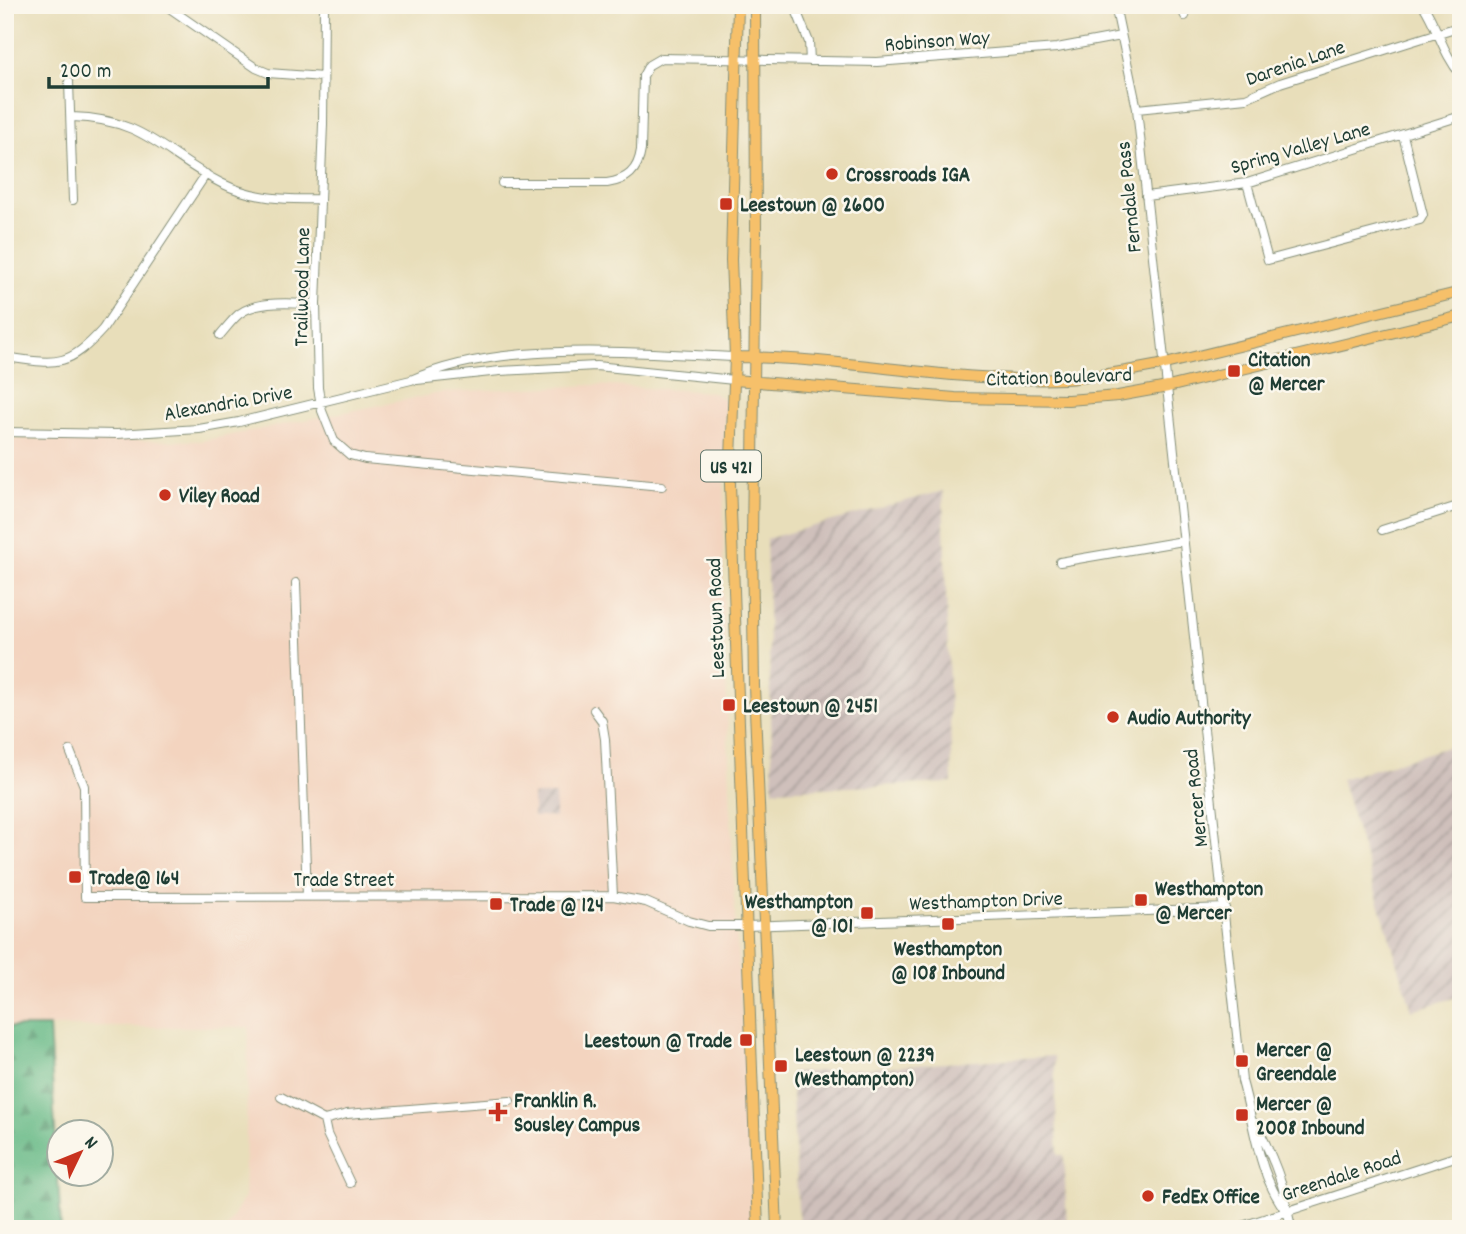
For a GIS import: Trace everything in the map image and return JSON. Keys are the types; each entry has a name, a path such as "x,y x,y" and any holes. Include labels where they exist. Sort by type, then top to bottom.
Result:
{"main road":[{"name":"Leestown Road","path":"738,5 731,260 734,380 730,498 758,1229"},
{"name":"Leestown Road","path":"755,5 756,233 752,564 777,1229"},
{"name":"Citation Boulevard","path":"734,357 1020,379 1067,379 1125,372 1166,363 1461,292"},
{"name":"Citation Boulevard","path":"734,380 955,398 1008,400 1118,397 1461,316"}],"street":[{"path":"165,5 256,68 268,73 323,78"},
{"name":"Trailwood Lane","path":"324,5 316,304 320,403 334,441 350,455 365,459 662,486"},
{"path":"794,5 809,42 810,61"},
{"name":"Ferndale Pass","path":"1115,5 1137,109 1168,387"},
{"path":"1180,5 1185,16"},
{"path":"1423,5 1449,61 1461,75"},
{"name":"Darenia Lane","path":"1137,109 1246,98 1280,83 1461,26"},
{"name":"Robinson Way","path":"502,183 607,183 629,176 639,162 642,81 649,65 669,57 877,62 1057,48 1121,36"},
{"path":"69,82 73,200"},
{"path":"72,117 102,119 130,127 220,183 253,195 284,200 320,199"},
{"name":"Spring Valley Lane","path":"1146,196 1247,183 1461,117"},
{"path":"1247,183 1268,260 1420,220 1423,215 1403,135"},
{"path":"5,357 51,363 69,358 88,346 103,329 206,174"},
{"path":"220,335 241,313 251,309 276,304 316,304"},
{"name":"Alexandria Drive","path":"5,432 117,434 186,430 239,422 411,380 431,371 514,356 570,351 734,357"},
{"name":"Alexandria Drive","path":"411,380 500,371 596,366 734,380"},
{"name":"Mercer Road","path":"1168,387 1242,1081 1253,1121 1256,1147 1273,1193 1286,1211 1292,1229"},
{"path":"1382,530 1461,505"},
{"path":"1060,562 1183,541"},
{"path":"296,583 307,896"},
{"path":"594,710 602,721 605,739 613,896"},
{"name":"Trade Street","path":"70,751 85,786 85,897 613,896 646,902 678,917 708,926 748,926"},
{"name":"Westhampton Drive","path":"748,926 1225,908"},
{"path":"281,1097 324,1120 347,1114 510,1101"},
{"path":"324,1120 327,1134 350,1183"},
{"name":"Greendale Road","path":"1233,1229 1461,1155"}],"shaded area":[{"path":"595,385 712,392 725,400 723,593 734,899 756,1229 226,1229 244,1198 249,1027 5,1027 5,439 201,441 445,392"},
{"path":"943,491 952,783 773,790 766,539"},
{"path":"1461,743 1461,996 1412,1010 1341,779"},
{"path":"533,795 555,795 555,817 533,817"},
{"path":"1054,1056 1058,1155 1064,1155 1067,1229 799,1229 791,1073"}],"green space":[{"path":"5,1027 49,1027 54,1118 46,1118 46,1188 59,1188 61,1229 5,1229"}],"place":[{"name":"Crossroads IGA","path":"832,174"},
{"name":"Leestown @ 2600","path":"726,204"},
{"name":"Citation @ Mercer","path":"1234,371"},
{"name":"Viley Road","path":"165,495"},
{"name":"Leestown @ 2451","path":"729,705"},
{"name":"Audio Authority","path":"1113,717"},
{"name":"Trade@ 164","path":"75,877"},
{"name":"Westhampton @ Mercer","path":"1141,900"},
{"name":"Trade @ 124","path":"496,904"},
{"name":"Westhampton @ 101","path":"867,913"},
{"name":"Westhampton @ 108 Inbound","path":"948,924"},
{"name":"Leestown @ Trade","path":"746,1040"},
{"name":"Mercer @ Greendale","path":"1242,1061"},
{"name":"Leestown @ 2239 (Westhampton)","path":"781,1066"},
{"name":"Franklin R. Sousley Campus","path":"498,1112"},
{"name":"Mercer @ 2008 Inbound","path":"1242,1115"},
{"name":"FedEx Office","path":"1148,1196"}]}
